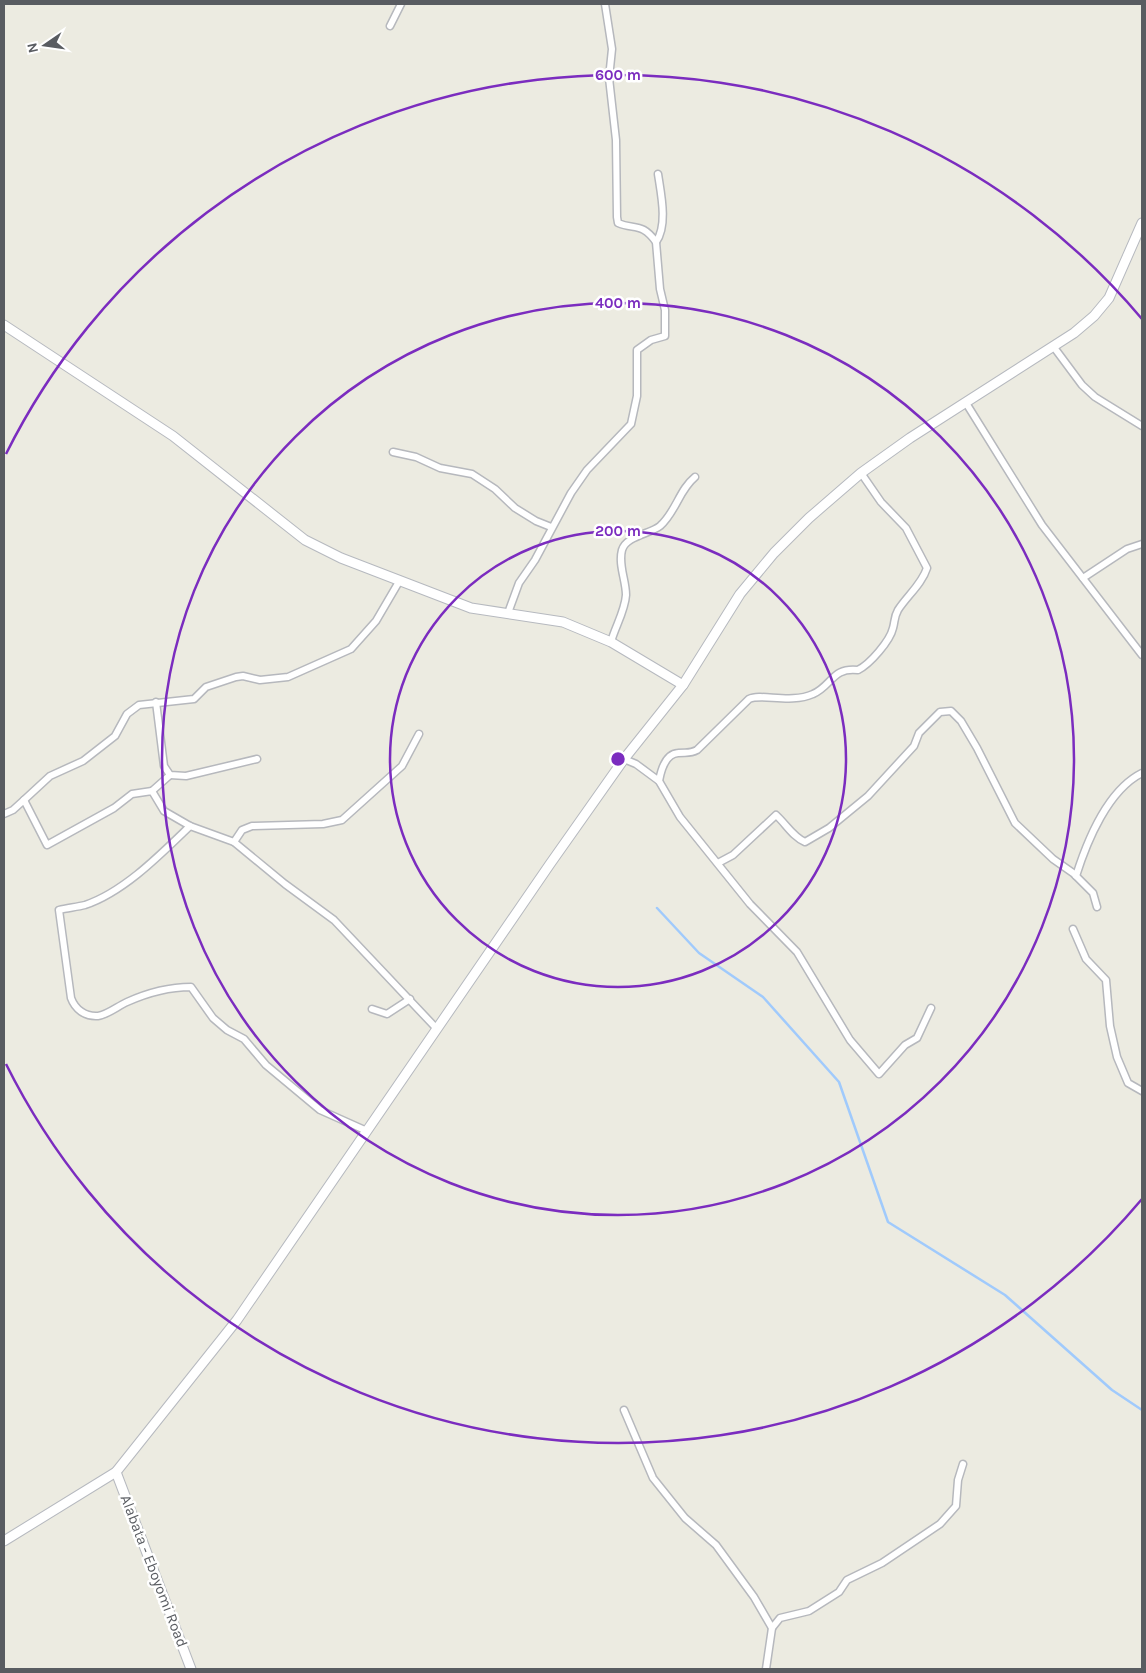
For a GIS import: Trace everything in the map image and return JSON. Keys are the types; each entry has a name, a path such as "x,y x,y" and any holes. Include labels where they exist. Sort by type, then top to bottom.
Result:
{"main road":[{"path":"4,1541 116,1472 238,1320 624,759 683,685 740,594 774,552 809,518 861,473 910,438 1054,346 1094,316 1109,298 1142,223"},
{"path":"4,325 173,436 305,540 341,558 471,608 492,613 508,613 563,622 611,642 683,685"},
{"name":"Alabata - Eboyomi Road","path":"116,1472 191,1669"}],"street":[{"path":"390,26 401,4"},
{"path":"508,613 519,583 535,560 551,527 587,470 631,424 637,396 637,350 651,340 665,336 665,310 660,290 656,242 642,229 631,224 618,223 616,140 609,78 612,49 605,4"},
{"path":"656,242 661,236 662,219 658,174"},
{"path":"1054,346 1082,385 1095,397 1142,425"},
{"path":"966,402 1042,525 1142,654"},
{"path":"393,452 416,457 440,468 472,474 495,489 515,508 536,521 551,527"},
{"path":"659,781 667,759 674,753 689,754 697,750 749,699 756,696 792,700 815,694 832,677 845,670 858,670 875,656 893,629 894,618 925,576 927,568 906,528 881,502 861,473"},
{"path":"611,642 624,609 626,596 621,557 622,547 658,527 678,504 684,488 695,477"},
{"path":"1083,578 1127,549 1142,544"},
{"path":"4,812 13,810 50,776 83,761 115,736 132,709 139,705 194,699 206,687 236,677 243,676 260,680 288,677 351,649 376,621 400,580"},
{"path":"156,702 164,766 170,775"},
{"path":"718,863 733,855 776,815 788,825 797,838 805,842 829,828 868,796 914,746 919,734 940,712 951,711 961,721 977,748 1016,823 1053,860 1076,876 1093,893 1097,907"},
{"path":"234,842 242,830 252,826 323,824 342,820 402,766 419,734"},
{"path":"24,800 47,845 114,808 132,794 152,791 170,775 186,776 257,759"},
{"path":"624,759 636,764 659,781 680,817 750,904 797,952 850,1040 879,1074 905,1045 917,1038 930,1008"},
{"path":"1076,876 1088,842 1119,790 1142,773"},
{"path":"152,791 164,811 190,826 234,842 285,884 334,920 437,1029"},
{"path":"190,826 145,869 130,879 86,904 59,910 70,998 74,1008 83,1013 98,1016 130,1000 170,987 191,987 213,1018 227,1030 244,1039 266,1065 320,1110 367,1131"},
{"path":"1073,929 1086,959 1106,980 1110,1026 1117,1057 1128,1083 1142,1091"},
{"path":"372,1009 387,1014 410,999"},
{"path":"624,1410 653,1478 675,1502 685,1518 716,1545 754,1597 772,1628"},
{"path":"766,1669 772,1628 780,1618 809,1611 838,1592 847,1580 882,1562 940,1524 956,1506 958,1480 962,1464"}],"waterway":[{"path":"657,908 699,953 763,997 839,1082 888,1222 1005,1295 1112,1390 1142,1410"}]}
